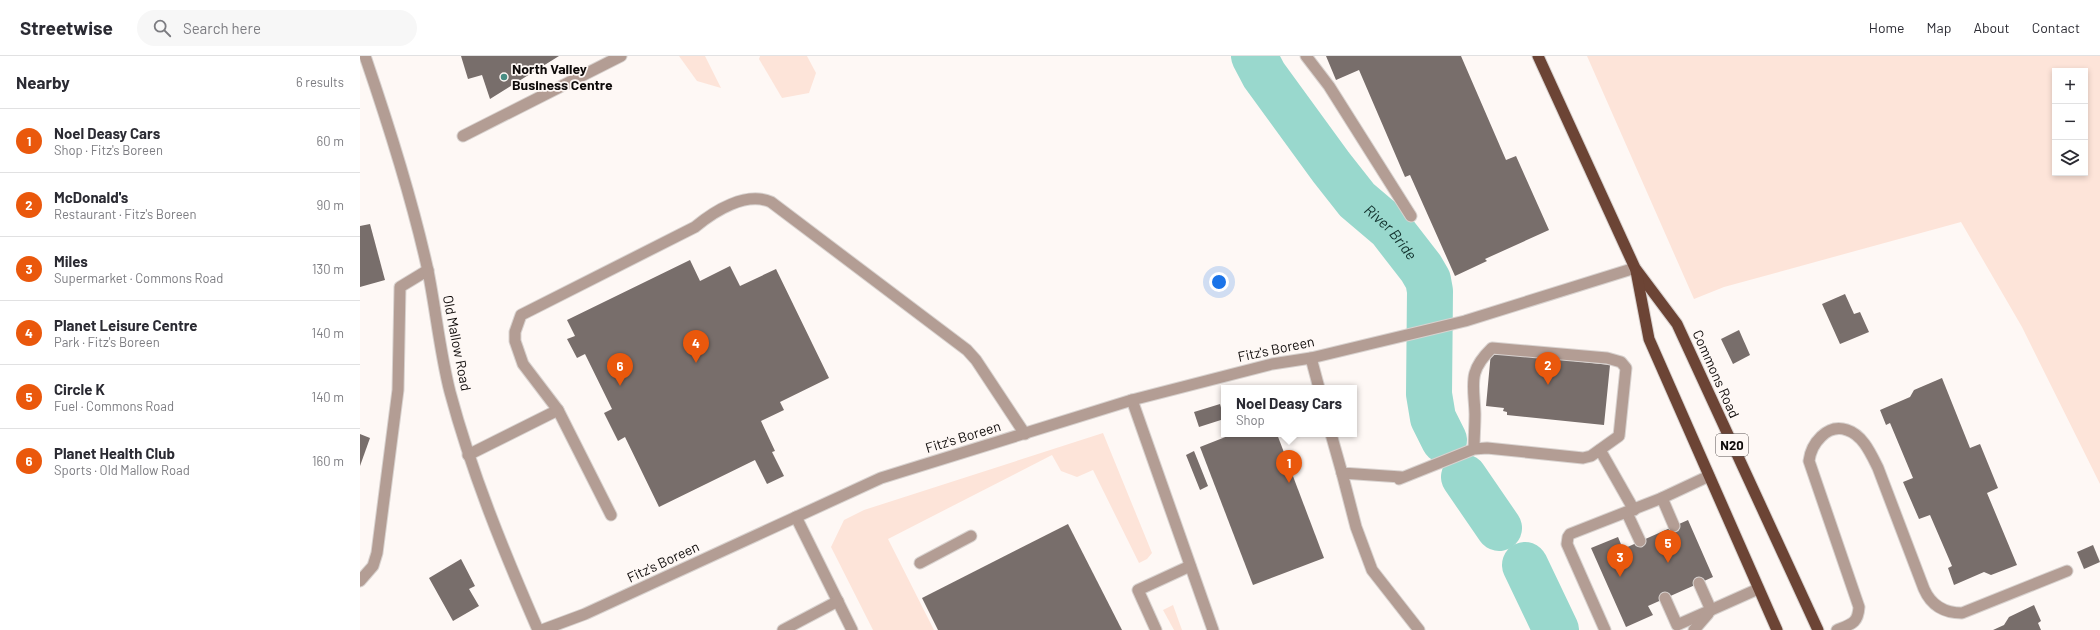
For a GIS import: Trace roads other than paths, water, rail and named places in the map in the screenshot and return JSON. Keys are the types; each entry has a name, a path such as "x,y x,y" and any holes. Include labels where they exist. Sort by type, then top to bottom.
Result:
{"highway":[{"name":"Commons Road","path":"1538,56 1635,268 1677,324 1818,630"},
{"name":"Commons Road","path":"1635,268 1649,339 1777,630"}],"street":[{"name":"Old Mallow Road","path":"365,56 394,140 428,270 450,391 468,455 486,505 538,630"},
{"path":"463,136 621,56"},
{"path":"1306,56 1329,86 1411,216"},
{"path":"611,515 558,410 523,364 515,341 515,332 521,315 695,227 705,218 743,199 762,198 771,202 967,350 976,360 1025,434"},
{"name":"Fitz's Boreen","path":"542,630 585,614 881,478 1132,400 1272,364 1311,358 1414,332 1465,321 1635,268"},
{"path":"360,581 373,566 377,552 398,390 400,288 428,270"},
{"path":"1342,473 1401,477 1399,479 1474,449 1499,448 1583,458 1591,456 1618,436 1626,376 1624,365 1607,358 1492,348 1475,369 1472,389 1475,414 1474,449"},
{"path":"1311,358 1318,385"},
{"path":"1132,400 1213,630"},
{"path":"468,455 558,410"},
{"path":"1838,630 1854,622 1858,617 1859,607 1809,461 1810,453 1820,437 1837,429 1847,430 1869,449 1878,468 1924,589 1932,602 1940,608 1951,613 1962,613 2067,570"},
{"path":"1332,437 1356,527 1372,570 1419,630"},
{"path":"1600,450 1630,511 1640,541"},
{"path":"1605,630 1567,544 1570,534 1662,498 1709,476"},
{"path":"1662,498 1674,526"},
{"path":"796,517 852,630"},
{"path":"920,563 971,536"},
{"path":"1156,630 1138,590 1190,566"},
{"path":"1699,583 1711,610"},
{"path":"1665,598 1677,625 1758,589"},
{"path":"783,630 838,601"},
{"path":"1694,630 1711,610"}],"waterway":[{"name":"River Bride","path":"1254,56 1264,75 1331,167 1357,200 1390,228 1421,268 1428,280 1430,291 1429,394 1433,418 1444,440"},
{"name":"River Bride","path":"1464,477 1499,528"},
{"name":"River Bride","path":"1525,565 1556,630"}],"place":[{"name":"North Valley Business Centre","path":"504,77"},
{"name":"Planet Leisure Centre","path":"696,363"},
{"name":"McDonald's","path":"1548,385"},
{"name":"Planet Health Club","path":"620,386"},
{"name":"Noel Deasy Cars","path":"1289,483"},
{"name":"Circle K","path":"1668,563"},
{"name":"Miles","path":"1620,577"}]}
